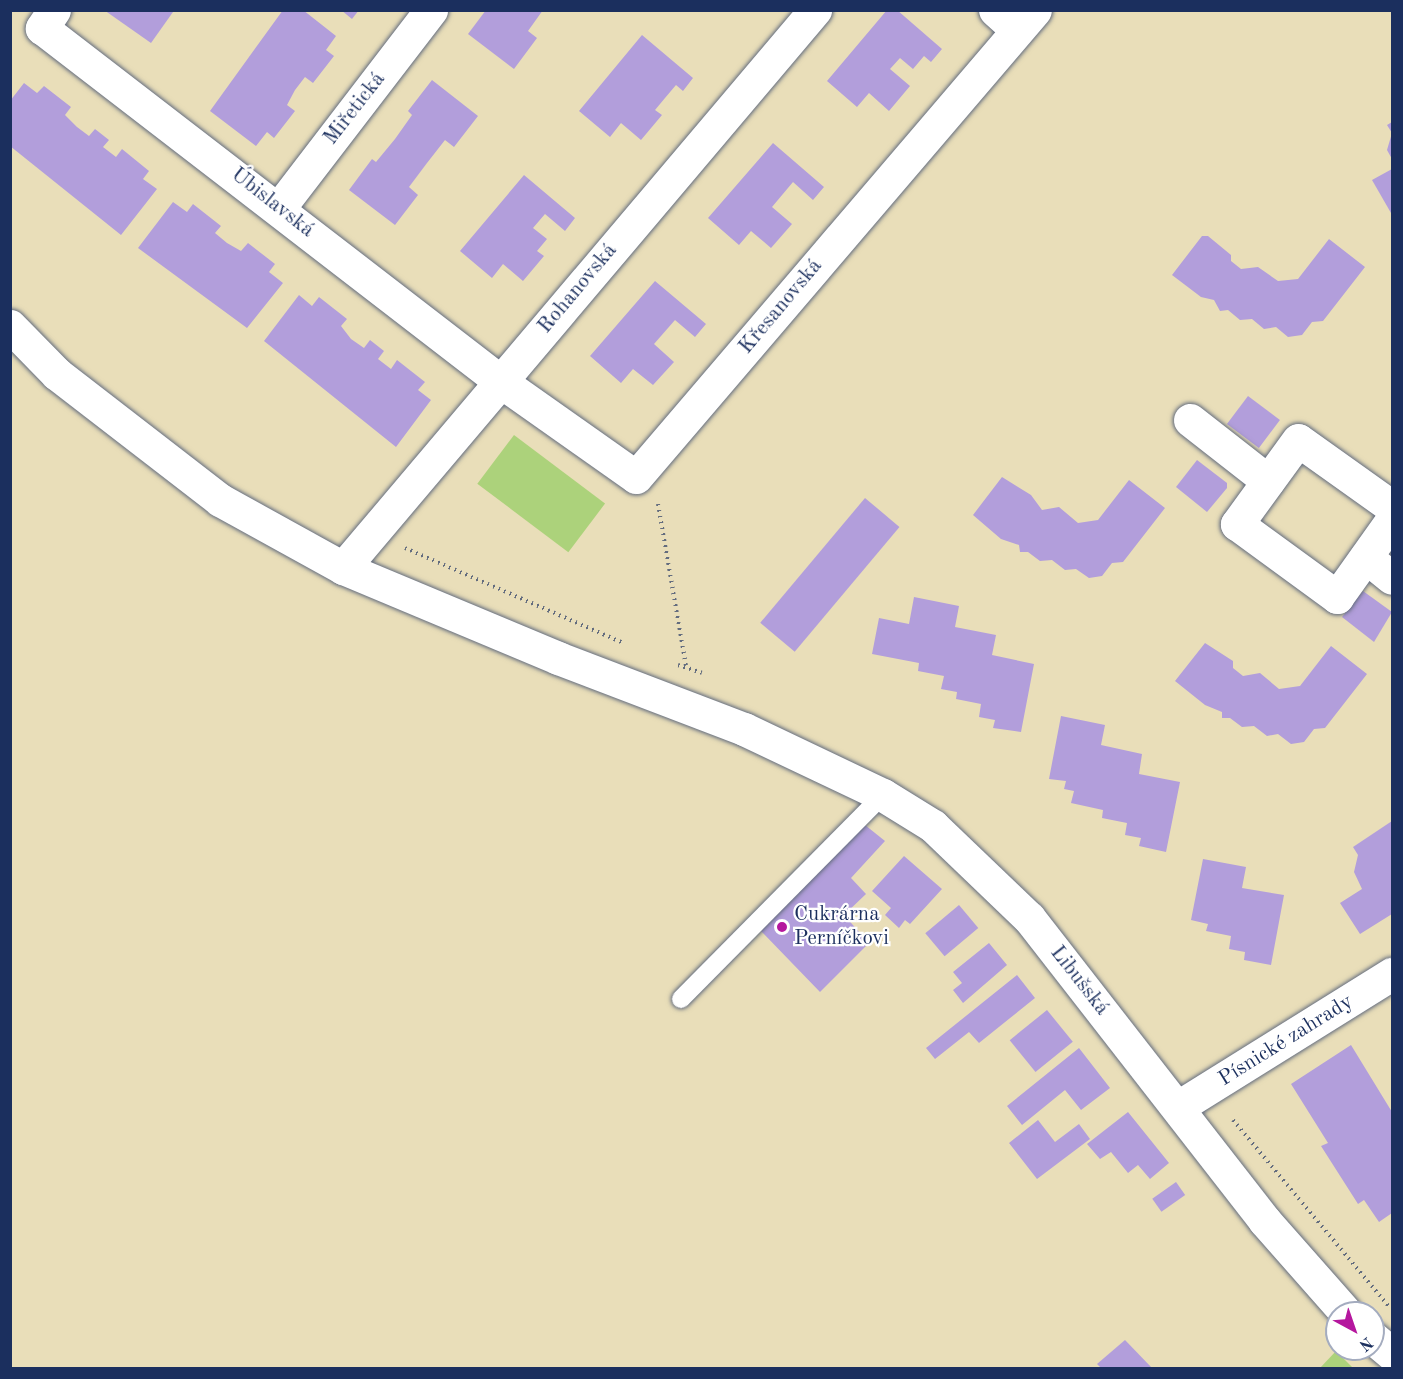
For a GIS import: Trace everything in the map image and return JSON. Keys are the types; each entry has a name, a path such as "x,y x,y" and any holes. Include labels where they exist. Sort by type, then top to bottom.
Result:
{"street":[{"name":"Miřetická","path":"279,208 430,10"},
{"name":"Rohanovská","path":"343,568 815,10"},
{"name":"Křesanovská","path":"500,381 636,477 1015,17"},
{"name":"Úbislavská","path":"48,19 279,208 500,381"},
{"name":"Libušská","path":"10,326 57,374 220,500 343,568 536,649 744,729 883,795 933,826 1029,918 1264,1220 1335,1301"},
{"path":"1190,420 1268,481"},
{"path":"1392,507 1298,440 1237,524 1337,597 1392,520"},
{"path":"1366,557 1392,578"},
{"name":"Písnické zahrady","path":"1178,1107 1392,974"}],"lane":[{"path":"681,999 883,795"}],"path":[{"path":"650,460 686,666"}],"green space":[{"path":"514,435 605,504 568,552 477,484"},
{"path":"1327,1361 1346,1361 1353,1368 1320,1368"}],"building":[{"path":"104,10 171,10 173,12 151,43"},
{"path":"283,10 303,10 336,36 326,50 334,56 313,83 305,77 295,90 287,105 295,111 274,138 267,132 256,146 210,111"},
{"path":"341,10 359,10 352,19"},
{"path":"486,10 543,10 528,31 537,38 514,69 468,34"},
{"path":"887,10 897,10 942,49 931,62 924,56 913,69 900,58 890,69 910,86 889,111 869,93 857,107 827,81"},
{"path":"642,35 693,78 683,91 676,85 665,98 655,110 662,115 641,140 621,123 610,137 579,111"},
{"path":"432,80 478,116 454,147 445,140 427,163 409,187 418,195 395,225 349,190 372,159 376,162 395,139 412,115 408,111"},
{"path":"24,83 37,93 44,86 71,107 65,115 77,127 89,136 95,129 109,140 103,147 116,157 122,149 149,171 143,179 157,189 121,235 10,146 10,101"},
{"path":"1392,122 1392,133 1387,125"},
{"path":"1392,133 1392,159 1387,150"},
{"path":"773,143 824,187 813,200 793,182 772,207 792,224 771,248 751,231 739,245 708,218"},
{"path":"1392,169 1392,212 1391,213 1372,180"},
{"path":"524,175 575,218 565,231 545,214 533,228 547,239 537,251 544,256 523,281 503,264 492,278 460,251"},
{"path":"173,202 187,212 193,204 221,226 215,233 227,243 241,251 248,243 275,264 269,272 283,283 247,328 138,248"},
{"path":"1202,236 1208,236 1231,255 1231,261 1241,269 1258,267 1278,281 1298,279 1329,239 1365,267 1323,321 1312,322 1302,335 1288,337 1276,327 1264,329 1252,319 1240,320 1228,310 1220,311 1214,300 1201,297 1172,275"},
{"path":"655,281 706,324 695,337 675,320 654,344 674,362 653,385 633,369 621,383 590,356"},
{"path":"299,295 312,306 319,297 347,319 341,326 351,339 364,348 370,340 384,351 378,359 391,369 397,360 425,382 418,390 431,400 396,447 264,341"},
{"path":"1248,396 1280,420 1259,448 1227,424"},
{"path":"1197,460 1227,483 1227,488 1207,512 1176,487"},
{"path":"1002,477 1031,495 1042,510 1059,507 1078,523 1098,520 1129,480 1165,508 1123,562 1112,563 1102,576 1089,578 1076,569 1065,570 1052,560 1040,561 1028,552 1020,552 1019,545 1001,539 973,515"},
{"path":"865,498 899,527 795,652 760,623"},
{"path":"1363,591 1392,612 1374,642 1342,617"},
{"path":"914,597 959,606 955,627 996,635 992,655 1034,664 1021,732 993,728 995,720 979,717 981,704 956,699 957,692 941,689 944,676 918,671 919,663 872,654 879,618 909,624"},
{"path":"1205,643 1233,661 1233,668 1243,676 1260,673 1279,689 1300,686 1331,646 1367,674 1325,728 1314,729 1304,742 1291,744 1278,734 1267,736 1254,726 1242,727 1230,718 1222,718 1222,712 1205,705 1175,681"},
{"path":"1061,716 1105,725 1101,745 1142,754 1139,774 1180,782 1166,852 1139,846 1141,838 1125,835 1127,823 1102,818 1103,810 1071,803 1074,791 1064,789 1066,781 1049,779"},
{"path":"1392,821 1392,914 1360,934 1340,903 1362,889 1354,872 1358,855 1353,847"},
{"path":"865,825 885,841 851,878 866,894 844,915 869,943 820,992 761,931"},
{"path":"904,856 942,889 910,924 905,920 899,928 885,915 891,908 872,891"},
{"path":"1203,859 1246,867 1242,888 1284,895 1271,965 1244,960 1245,952 1229,949 1231,936 1206,931 1208,924 1191,920"},
{"path":"959,905 978,928 945,956 925,933"},
{"path":"989,943 1007,965 963,1003 953,990 962,983 953,972"},
{"path":"1017,975 1035,998 979,1043 969,1032 935,1059 926,1048"},
{"path":"1047,1010 1073,1042 1035,1072 1010,1040"},
{"path":"1351,1045 1392,1112 1392,1213 1379,1222 1364,1200 1358,1204 1321,1146 1328,1143 1291,1084"},
{"path":"1079,1048 1110,1088 1081,1110 1065,1090 1022,1125 1007,1106"},
{"path":"1128,1112 1169,1163 1150,1179 1138,1165 1128,1173 1111,1152 1100,1159 1087,1144"},
{"path":"1038,1120 1055,1142 1079,1124 1090,1139 1037,1179 1009,1143"},
{"path":"1176,1182 1185,1195 1161,1212 1152,1199"},
{"path":"1125,1340 1152,1368 1101,1368 1097,1364"}],"place":[{"name":"Cukrárna Perníčkovi","path":"782,927"}]}
